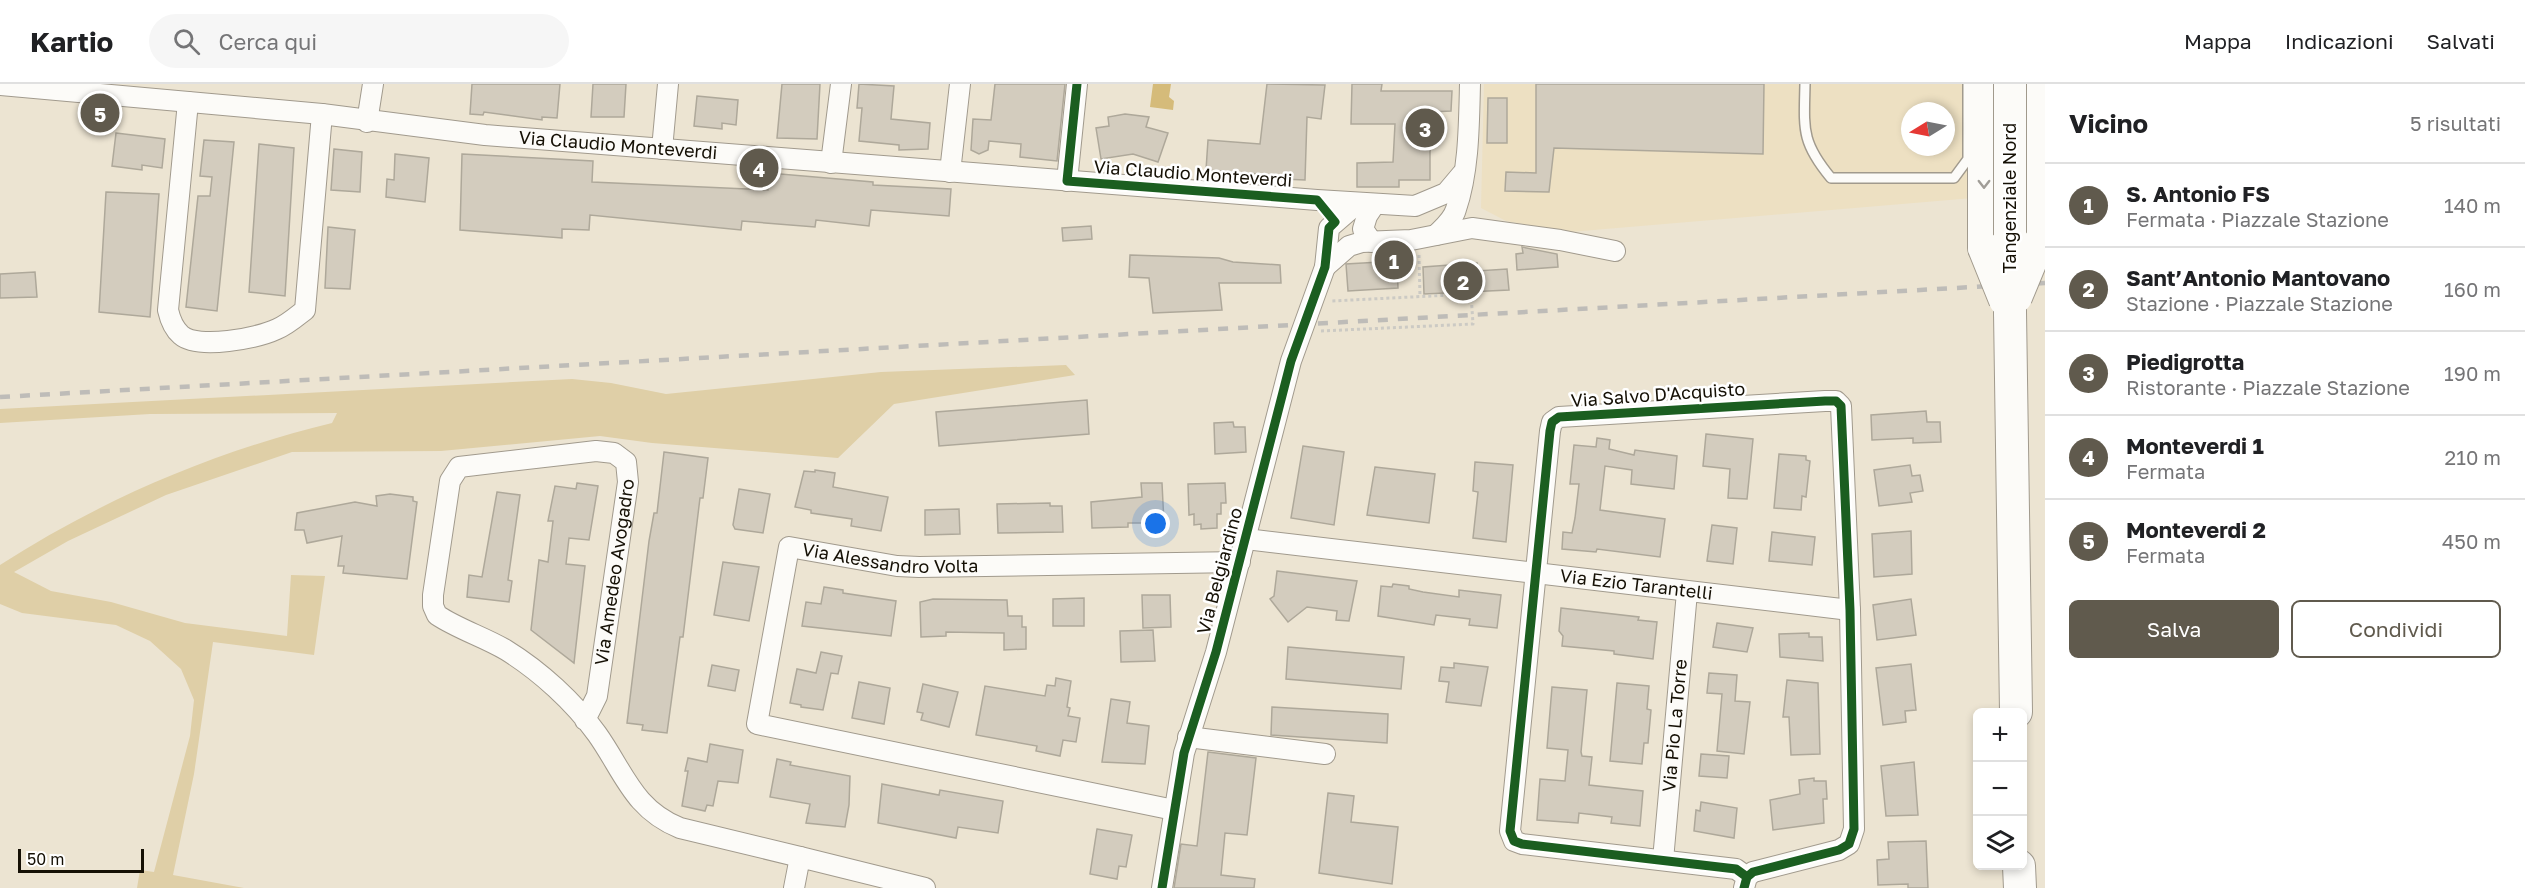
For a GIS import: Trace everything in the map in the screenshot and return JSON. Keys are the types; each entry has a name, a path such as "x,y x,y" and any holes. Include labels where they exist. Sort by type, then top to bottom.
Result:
{"highway":[{"path":"1984,84 1984,248 2010,312"},
{"name":"Tangenziale Nord","path":"2010,84 2010,312 2016,708"},
{"path":"2010,312 2038,244 2038,84"},
{"path":"2019,870 2020,888"}],"street":[{"path":"367,122 373,84"},
{"path":"663,149 668,84"},
{"path":"831,163 841,84"},
{"path":"950,172 960,84"},
{"path":"1067,181 1077,84"},
{"path":"1422,238 1449,222 1456,210 1468,146 1470,84"},
{"name":"Via Claudio Monteverdi","path":"0,85 180,96 367,122 663,149 1415,206"},
{"path":"180,96 168,310 170,321 181,336 192,339 223,341 251,339 280,328 305,310 322,114"},
{"path":"1422,238 1419,232 1421,221 1415,206 1446,193 1462,174"},
{"path":"1439,197 1449,202 1472,228"},
{"path":"1317,200 1350,236 1372,242"},
{"path":"1335,222 1367,203"},
{"path":"1367,203 1367,216 1363,229 1372,242"},
{"name":"Via Belgiardino","path":"1162,888 1188,737 1216,652 1273,424 1325,267 1329,228 1335,222"},
{"path":"1325,267 1349,246 1422,238 1472,228 1560,240 1616,251"},
{"name":"Via Salvo D'Acquisto","path":"1836,401 1841,406 1843,415 1850,610 1854,830 1849,844 1839,850 1753,872 1745,882 1736,868 1522,844 1514,840 1510,831 1534,573 1550,431 1552,422 1559,417 1836,401"},
{"name":"Via Amedeo Avogadro","path":"585,720 597,696 628,482 626,462 614,453 596,451 459,467 450,481 433,595 433,606 437,615 507,651 529,666 585,720 636,798 663,822 680,828 925,888"},
{"name":"Via Ezio Tarantelli","path":"1246,539 1850,610"},
{"name":"Via Alessandro Volta","path":"1174,810 757,724 789,547 897,566 919,567 1240,561"},
{"name":"Via Pio La Torre","path":"1663,860 1687,592"},
{"path":"1188,737 1325,754"},
{"path":"794,888 800,857"}],"lane":[{"path":"1805,84 1804,133 1815,159 1831,178 1954,178 1968,159 1968,84"}],"path":[{"path":"1420,297 1422,238"},
{"path":"1302,332 1473,324 1471,294 1313,302"}],"shaded area":[{"path":"1153,84 1171,84 1169,97 1174,101 1173,110 1150,107"},
{"path":"1484,84 1974,84 1973,198 1570,232 1506,221 1481,208"},
{"path":"1066,365 1075,375 894,404 838,458 652,443 600,436 441,451 292,452 166,495 68,541 14,572 51,591 111,602 185,623 287,636 291,575 325,576 314,655 213,642 194,774 173,875 244,888 137,888 140,870 154,872 190,736 194,700 181,669 150,641 116,625 22,613 0,604 0,565 39,541 160,480 244,448 332,423 337,413 150,414 0,423 0,409 572,379 611,383 666,394 881,372"}],"building":[{"path":"472,84 560,84 557,118 542,117 542,120 484,112 483,115 470,114"},
{"path":"593,84 626,84 624,117 591,117"},
{"path":"782,84 820,84 817,139 777,138"},
{"path":"859,84 894,86 891,119 930,123 928,149 899,150 899,145 859,141 862,108 857,108"},
{"path":"995,84 1065,84 1057,161 1020,157 1021,144 989,141 988,150 979,154 971,150 973,119 991,120"},
{"path":"1267,84 1325,85 1321,119 1307,117 1305,180 1259,178 1259,174 1206,170 1208,140 1260,144"},
{"path":"1352,84 1382,84 1381,91 1452,91 1451,111 1430,112 1430,180 1399,180 1399,187 1357,187 1357,163 1393,162 1395,124 1351,124"},
{"path":"1536,84 1764,84 1763,154 1554,148 1549,192 1505,191 1506,172 1536,173"},
{"path":"697,96 738,100 736,125 722,123 722,129 694,126"},
{"path":"1488,98 1507,98 1507,143 1487,143"},
{"path":"1125,114 1149,117 1146,127 1168,133 1158,162 1133,154 1101,159 1096,128 1109,126 1108,117"},
{"path":"116,133 165,139 162,168 142,165 142,170 112,166"},
{"path":"204,140 234,142 217,311 186,307 198,196 210,196 212,177 200,176"},
{"path":"259,144 294,148 285,296 249,292"},
{"path":"334,149 362,152 360,192 331,190"},
{"path":"395,154 429,158 425,202 386,197 387,179 394,180"},
{"path":"462,154 593,161 592,182 768,190 769,173 873,182 873,185 951,189 949,216 871,210 869,226 816,220 815,227 742,221 741,230 590,215 589,230 562,229 562,238 460,230"},
{"path":"106,192 159,194 150,317 99,312"},
{"path":"1091,226 1092,239 1063,241 1062,228"},
{"path":"328,227 355,230 350,289 325,288"},
{"path":"1522,247 1557,254 1558,267 1517,270 1516,254 1523,253"},
{"path":"1130,255 1219,258 1233,262 1280,265 1281,283 1219,283 1222,310 1153,313 1149,278 1129,277"},
{"path":"1397,261 1398,288 1348,291 1346,264"},
{"path":"1477,263 1477,271 1507,269 1509,290 1424,294 1423,267"},
{"path":"35,272 37,297 0,298 0,274"},
{"path":"1087,400 1089,434 939,446 936,412"},
{"path":"1926,411 1927,422 1940,422 1941,442 1913,443 1913,438 1872,440 1871,415"},
{"path":"1233,422 1234,427 1245,427 1246,452 1215,454 1214,423"},
{"path":"1706,434 1753,439 1747,499 1728,498 1730,469 1703,466"},
{"path":"1597,438 1610,440 1609,449 1634,455 1635,450 1677,456 1674,489 1631,484 1632,470 1605,466 1600,510 1665,519 1660,557 1597,549 1596,552 1562,549 1563,532 1572,533 1579,484 1570,484 1574,445 1596,447"},
{"path":"1303,446 1344,452 1334,525 1291,518"},
{"path":"664,452 708,458 703,498 700,498 683,637 680,637 667,733 642,730 643,725 627,723 649,541 654,513 657,513"},
{"path":"1779,454 1806,456 1806,460 1810,461 1806,497 1802,496 1801,510 1774,508"},
{"path":"1475,462 1513,465 1506,542 1473,538 1478,492 1473,491"},
{"path":"1910,465 1912,476 1920,475 1923,491 1910,493 1912,502 1879,506 1874,470"},
{"path":"1375,467 1435,474 1429,523 1367,515"},
{"path":"815,470 835,473 833,487 888,497 881,531 851,526 852,519 811,513 811,510 795,507 804,471 815,472"},
{"path":"577,483 598,486 589,540 569,538 566,564 585,566 574,663 531,630 539,560 548,562 553,521 548,521 555,486 576,489"},
{"path":"1141,483 1162,483 1164,523 1128,523 1128,527 1092,528 1091,502 1142,497"},
{"path":"1225,483 1226,503 1221,503 1221,514 1217,514 1217,528 1201,529 1201,524 1194,525 1194,514 1189,515 1188,484"},
{"path":"739,489 770,494 763,533 735,529 733,525"},
{"path":"497,492 520,495 508,580 512,581 509,602 467,597 469,575 482,577"},
{"path":"390,494 413,497 413,501 417,502 407,579 343,573 344,566 338,566 342,536 307,543 304,530 295,530 297,513 355,502 377,506 376,496"},
{"path":"1050,503 1050,506 1062,506 1063,532 998,533 997,504"},
{"path":"959,509 960,534 925,535 925,510"},
{"path":"1712,525 1737,528 1733,564 1707,561"},
{"path":"1911,531 1912,574 1874,577 1872,534"},
{"path":"1772,532 1815,537 1812,565 1769,561"},
{"path":"723,562 759,567 749,621 714,615"},
{"path":"1277,571 1357,581 1349,621 1336,620 1337,611 1307,607 1288,622 1270,599 1274,596"},
{"path":"1393,584 1409,586 1409,589 1423,592 1459,597 1459,590 1501,595 1497,628 1469,625 1470,619 1436,615 1434,625 1378,616 1381,586 1392,587"},
{"path":"824,587 843,590 843,593 896,601 891,636 802,626 806,602 821,604"},
{"path":"1142,595 1170,595 1171,627 1143,628"},
{"path":"1084,598 1084,626 1053,626 1053,599"},
{"path":"933,599 1007,600 1008,616 1022,616 1022,627 1026,627 1026,649 1004,650 1004,633 946,632 946,636 921,637 920,602"},
{"path":"1911,599 1916,635 1877,640 1873,605"},
{"path":"1561,608 1639,617 1638,620 1657,622 1653,659 1614,654 1614,651 1562,646 1563,636 1559,631"},
{"path":"1717,623 1753,628 1747,652 1713,647"},
{"path":"1153,630 1155,661 1121,662 1120,631"},
{"path":"1809,633 1809,637 1822,637 1823,661 1780,657 1779,634"},
{"path":"1288,647 1404,657 1401,689 1286,679"},
{"path":"821,652 842,656 838,674 831,673 823,710 790,703 797,669 816,673"},
{"path":"1454,663 1488,667 1481,706 1446,702 1449,682 1439,681 1441,667 1454,668"},
{"path":"1911,664 1916,710 1905,711 1906,722 1883,725 1876,668"},
{"path":"712,665 739,670 735,691 708,686"},
{"path":"1709,673 1737,675 1735,701 1750,702 1744,754 1717,751 1722,694 1707,693"},
{"path":"1056,678 1071,681 1068,716 1080,718 1076,742 1063,740 1060,756 1036,751 1037,746 976,735 985,686 1045,696 1047,685 1055,686"},
{"path":"1787,680 1818,683 1820,754 1791,755 1789,717 1783,717"},
{"path":"859,682 890,688 884,724 852,718"},
{"path":"1617,683 1649,686 1647,709 1651,710 1648,743 1644,743 1642,764 1610,761"},
{"path":"923,684 958,692 949,727 921,720 923,713 917,712"},
{"path":"1552,687 1587,690 1581,752 1582,756 1592,757 1589,785 1643,791 1640,826 1611,823 1612,817 1579,813 1578,823 1537,820 1540,779 1565,781 1568,750 1547,748"},
{"path":"1111,699 1130,702 1127,723 1149,726 1145,764 1102,762"},
{"path":"1272,707 1388,714 1387,743 1271,735"},
{"path":"710,744 743,750 738,783 718,781 713,806 707,805 705,811 682,806 688,758 707,762"},
{"path":"1208,752 1256,758 1247,835 1225,833 1221,875 1255,879 1254,888 1174,888 1181,844 1197,846"},
{"path":"1701,754 1729,756 1727,778 1699,776"},
{"path":"777,759 791,762 790,765 850,776 849,805 845,827 806,823 810,804 770,797"},
{"path":"1914,762 1918,815 1886,816 1881,766"},
{"path":"1814,778 1814,781 1826,781 1827,799 1823,799 1824,823 1773,830 1770,800 1800,794 1799,780"},
{"path":"882,784 939,795 940,790 1003,801 998,833 958,827 956,838 878,823"},
{"path":"1328,793 1354,796 1351,822 1398,827 1392,884 1319,873"},
{"path":"1701,802 1737,808 1734,838 1694,831 1696,810 1700,811"},
{"path":"1097,829 1132,835 1126,867 1119,866 1117,879 1090,874"},
{"path":"1926,841 1928,888 1908,888 1908,884 1878,885 1877,860 1889,859 1888,842"}],"railway":[{"path":"0,397 2045,283"}],"cycle path":[{"path":"1077,84 1067,181 1317,200 1335,222 1329,228 1325,267 1291,361 1216,652 1184,753 1162,888"},
{"path":"1744,888 1747,877 1753,872 1839,850 1849,844 1854,829 1850,610 1841,406 1836,401 1825,401 1559,417 1552,422 1550,431 1510,831 1514,841 1522,844 1736,869 1747,877"}],"place":[{"name":"Monteverdi 2","path":"100,113"},
{"name":"Piedigrotta","path":"1425,128"},
{"name":"Monteverdi 1","path":"759,168"},
{"name":"S. Antonio FS","path":"1394,260"},
{"name":"Sant’Antonio Mantovano","path":"1463,281"}]}
